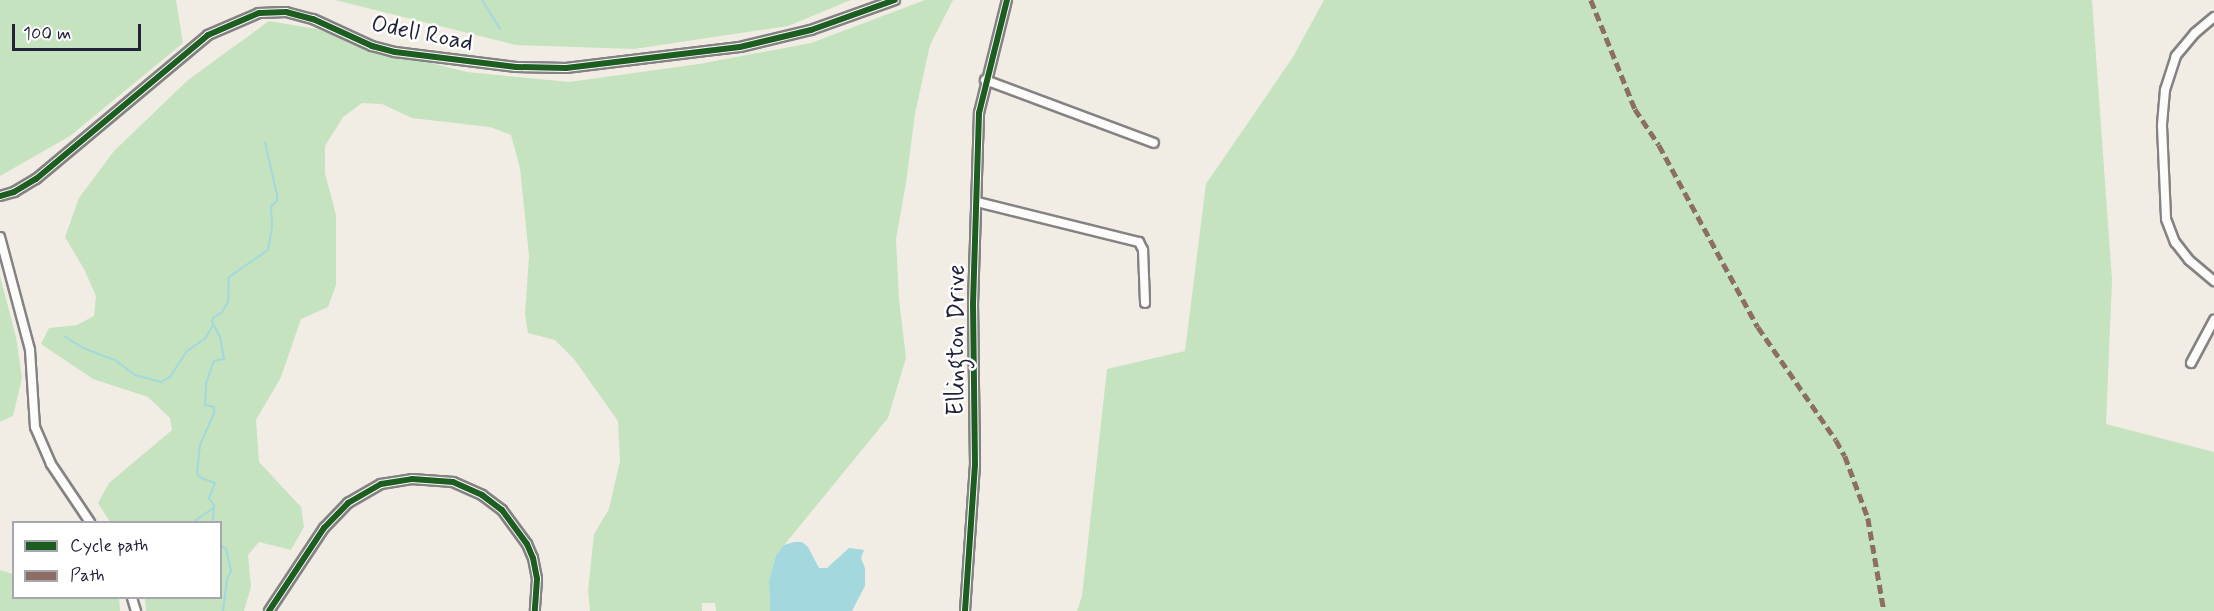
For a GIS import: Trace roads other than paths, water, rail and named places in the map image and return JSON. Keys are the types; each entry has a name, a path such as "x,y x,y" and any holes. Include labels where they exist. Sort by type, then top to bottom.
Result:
{"street":[{"name":"Odell Road","path":"0,196 14,192 57,162 208,35 259,13 286,12 313,19 372,46 395,52 516,67 566,68 741,47 811,30 895,0"},
{"name":"Ellington Drive","path":"965,611 975,465 973,304 979,113 1006,0"},
{"path":"2214,17 2195,33 2176,56 2165,90 2162,126 2166,219 2175,242 2189,261 2214,281"},
{"path":"986,80 1154,143"},
{"path":"977,202 1139,242 1143,250 1144,303"},
{"path":"0,237 30,350 35,427 51,464 89,521"},
{"path":"2191,363 2214,320"},
{"path":"269,611 324,528 348,503 381,484 427,479 453,482 468,488 494,503 508,517 533,558 537,579 535,611"}],"water":[{"path":"802,542 808,547 819,568 827,568 849,548 864,550 861,558 865,568 865,586 852,611 770,611 769,580 776,555 784,545"}],"waterway":[{"path":"482,0 500,29"},
{"path":"213,521 214,505 209,498 215,483 199,477 197,473 200,445 214,413 214,407 205,405 206,383 214,361 224,359 220,337 212,322 228,302 229,277 268,250 272,227 271,206 277,201 277,195 265,142"},
{"path":"64,336 83,348 115,360 135,375 161,382 170,377 187,351 205,339 212,327"},
{"path":"194,521 212,509"},
{"path":"222,546 226,549 231,571 227,579 223,611"}]}
